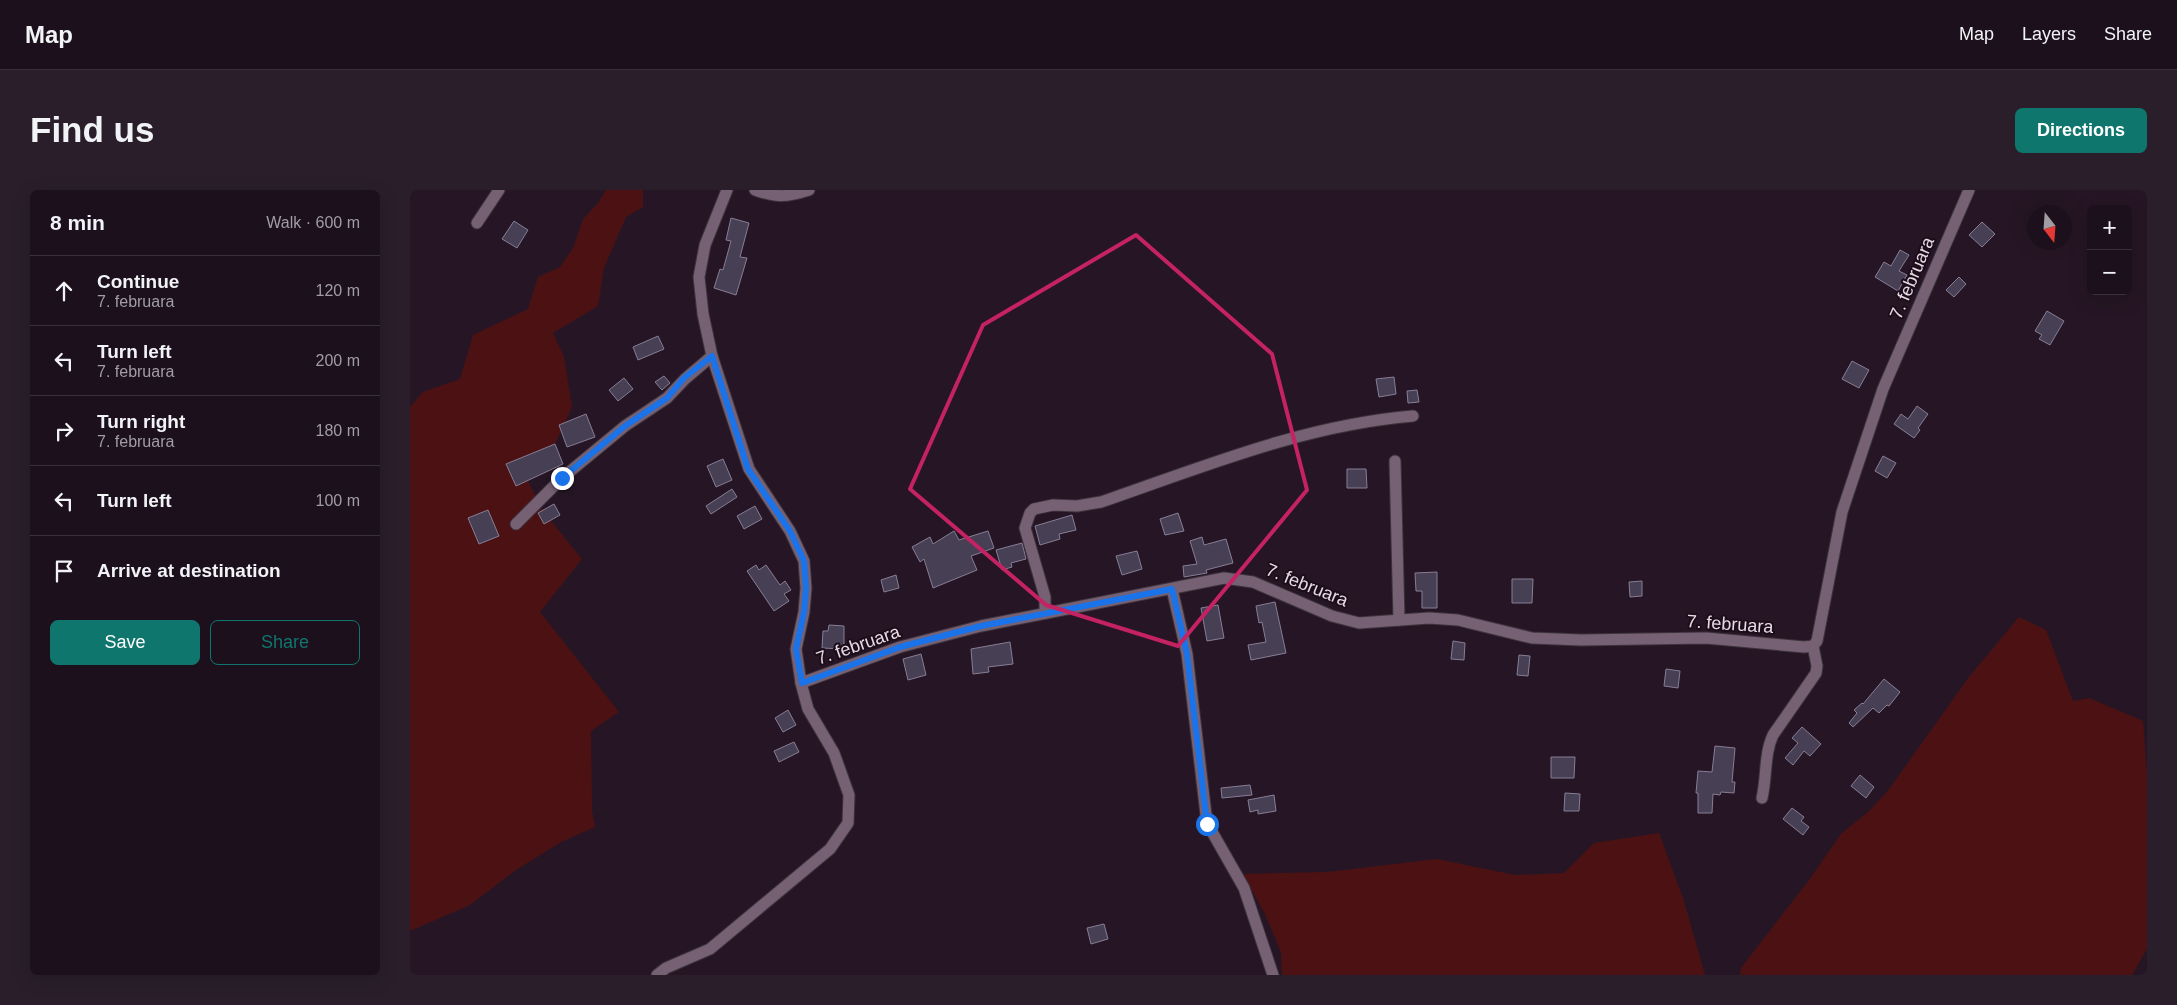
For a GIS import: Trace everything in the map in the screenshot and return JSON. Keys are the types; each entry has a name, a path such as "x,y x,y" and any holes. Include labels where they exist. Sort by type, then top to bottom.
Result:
{"street":[{"path":"477,223 499,190"},
{"name":"7. februara","path":"726,190 706,245 699,277 703,314 712,356 748,469 790,531 804,561 805,604 796,649 802,683 900,647 981,626 1224,578 1253,582 1344,620 1359,623 1429,618 1458,620 1532,638 1581,640 1706,638 1804,647 1813,646 1817,641 1842,512 1883,389 1969,190"},
{"path":"755,190 770,195 788,197 809,190"},
{"path":"516,524 562,478 625,426 667,398 684,378 712,356"},
{"path":"1044,613 1045,597 1025,528 1030,513 1034,509 1053,505 1077,506 1101,502 1274,443 1357,422 1413,416"},
{"path":"1396,461 1399,620"},
{"path":"1172,589 1187,654 1207,824 1244,888 1273,975"},
{"path":"1762,798 1765,786 1768,744 1816,673 1818,666 1813,646"},
{"path":"657,975 666,968 710,949 830,849 848,823 849,795 834,752 808,709 802,683"}],"highlighted area":[{"path":"1136,235 1272,354 1307,490 1178,646 1046,605 910,489 983,325"}],"shaded area":[{"path":"606,190 643,190 643,207 626,217 604,268 598,306 553,333 564,357 572,407 547,462 527,479 543,511 582,559 540,612 619,712 591,731 592,811 595,827 561,842 516,870 470,905 410,931 410,407 423,392 460,379 473,335 528,309 538,277 560,267 573,248 583,219 598,203"},
{"path":"2019,617 2046,630 2073,701 2089,698 2143,721 2147,773 2147,949 2132,975 1740,975 1741,968 1809,880 1841,834 1868,812 1887,792 1969,677"},
{"path":"1659,833 1684,901 1705,975 1282,975 1281,952 1264,912 1243,874 1327,872 1437,859 1515,875 1564,873 1594,843"}],"building":[{"path":"731,218 749,223 740,257 747,258 736,295 714,288 720,269 723,270 731,241 726,240"},
{"path":"514,221 528,230 517,248 502,239"},
{"path":"1982,222 1995,234 1982,247 1969,235"},
{"path":"1900,250 1909,255 1899,271 1907,275 1898,291 1875,277 1884,262 1891,266"},
{"path":"1959,277 1966,284 1954,297 1946,290"},
{"path":"2047,311 2064,321 2050,345 2039,339 2042,335 2035,331"},
{"path":"658,336 664,349 638,360 633,347"},
{"path":"1852,361 1869,370 1859,388 1842,379"},
{"path":"664,376 670,383 662,390 655,382"},
{"path":"1394,377 1396,394 1379,397 1376,379"},
{"path":"624,378 633,389 618,401 609,390"},
{"path":"1417,390 1419,402 1408,403 1407,391"},
{"path":"1917,406 1928,414 1918,428 1920,430 1914,438 1894,424 1901,414 1908,419"},
{"path":"586,414 595,437 567,447 559,425"},
{"path":"555,444 563,464 516,486 506,464"},
{"path":"1883,456 1896,463 1887,478 1875,471"},
{"path":"723,459 732,480 716,487 707,466"},
{"path":"1347,469 1366,469 1367,488 1347,488"},
{"path":"732,489 737,497 711,514 706,506"},
{"path":"554,504 560,515 544,524 538,513"},
{"path":"755,506 762,519 744,529 737,516"},
{"path":"488,510 499,536 479,544 468,518"},
{"path":"1178,513 1184,531 1165,535 1160,519"},
{"path":"1072,515 1076,530 1059,534 1060,539 1040,545 1035,526"},
{"path":"954,531 959,540 988,531 994,548 971,556 977,570 933,588 924,559 920,562 912,547 930,537 933,544"},
{"path":"1202,537 1204,545 1226,539 1233,563 1206,570 1207,573 1184,577 1183,566 1197,564 1190,541"},
{"path":"1022,543 1026,559 1011,563 1012,567 1002,570 996,550"},
{"path":"1137,551 1142,569 1122,575 1116,556"},
{"path":"756,565 759,570 766,565 780,585 785,581 791,590 784,594 789,601 774,611 747,571"},
{"path":"1437,572 1437,608 1422,608 1422,591 1416,591 1415,573"},
{"path":"896,575 899,588 884,592 881,580"},
{"path":"1512,579 1533,579 1532,603 1512,603"},
{"path":"1642,581 1642,596 1630,597 1629,582"},
{"path":"1275,602 1286,653 1251,660 1248,645 1266,642 1262,622 1259,623 1256,606"},
{"path":"1218,605 1224,638 1207,641 1201,608"},
{"path":"829,625 844,626 844,649 822,648 823,631 828,631"},
{"path":"1453,641 1465,643 1464,660 1451,659"},
{"path":"1010,642 1013,664 988,667 989,672 973,674 971,649"},
{"path":"921,654 926,675 908,680 903,659"},
{"path":"1519,655 1530,656 1528,676 1517,675"},
{"path":"1666,669 1680,671 1678,688 1664,686"},
{"path":"1884,679 1900,692 1889,706 1887,705 1879,713 1873,708 1853,727 1849,723 1857,713 1854,710 1863,704"},
{"path":"788,710 796,725 783,732 775,718"},
{"path":"1802,727 1821,744 1810,756 1804,751 1793,765 1785,758 1798,743 1792,738"},
{"path":"794,742 799,752 779,762 774,751"},
{"path":"1715,746 1735,748 1732,782 1735,782 1734,793 1721,792 1720,795 1713,794 1712,813 1698,813 1698,793 1696,793 1698,771 1712,772"},
{"path":"1551,757 1575,757 1574,778 1551,778"},
{"path":"1860,775 1874,787 1866,798 1851,786"},
{"path":"1250,785 1252,795 1222,798 1221,788"},
{"path":"1565,793 1580,794 1579,811 1564,811"},
{"path":"1274,795 1276,811 1258,814 1258,810 1250,812 1248,800"},
{"path":"1792,808 1804,817 1801,821 1809,827 1803,835 1783,819"},
{"path":"1104,924 1108,939 1091,944 1087,928"}],"route":[{"path":"562,478 625,426 667,398 684,378 712,356 748,469 790,531 804,561 806,588 804,612 796,649 802,683 900,647 981,626 1172,589 1187,654 1207,824"}]}
